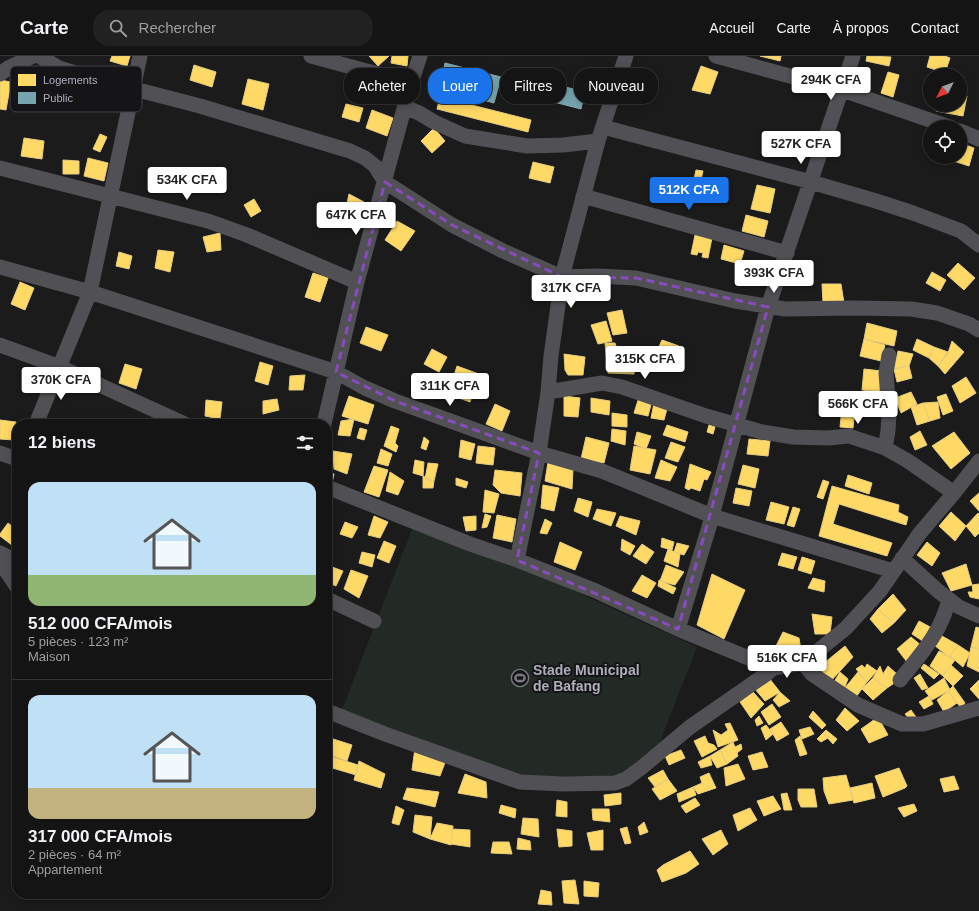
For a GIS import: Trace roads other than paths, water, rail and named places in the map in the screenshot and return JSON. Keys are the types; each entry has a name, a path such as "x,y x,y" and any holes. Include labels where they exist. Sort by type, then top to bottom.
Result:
{"street":[{"path":"12,66 33,56"},
{"path":"39,56 56,66"},
{"path":"138,66 140,56"},
{"path":"311,56 355,68"},
{"path":"416,68 420,56"},
{"path":"516,560 539,453 562,276 598,141 626,56"},
{"path":"716,56 842,90 930,120"},
{"path":"678,629 712,516 768,307 853,56"},
{"path":"0,74 10,67"},
{"path":"142,92 200,106 350,151 365,158 375,166 385,182 452,225 502,251 562,276 636,278 735,301 785,309 911,309 937,313 969,324 979,330"},
{"path":"325,419 357,282 406,104"},
{"path":"405,107 465,136 534,146 563,145 598,141"},
{"path":"38,419 90,292 127,112"},
{"path":"603,127 811,182 912,213 961,231 979,245"},
{"path":"967,134 979,139"},
{"path":"0,168 208,221 247,234 357,282"},
{"path":"583,196 787,253"},
{"path":"0,267 90,292 336,372 364,388 395,401 539,453 602,471 712,516 894,571"},
{"path":"0,345 60,367 175,419"},
{"path":"885,448 889,413 886,373 889,355"},
{"path":"548,392 602,383 622,387 706,416 762,432 793,437 828,438 848,436 885,448 908,461 954,493"},
{"path":"0,453 12,457"},
{"path":"332,490 596,591 678,629 773,668 803,664 846,628 864,610 880,591 920,533 979,461"},
{"path":"0,553 12,559"},
{"path":"902,558 938,591 959,607 979,616"},
{"path":"0,562 12,580"},
{"path":"900,680 932,641 946,613 949,599"},
{"path":"332,601 374,621"},
{"path":"803,664 812,674 858,705 902,724 923,724 979,708"},
{"path":"332,713 385,734 520,782 564,784 616,783 626,779 690,727 765,676 773,668"}],"place":[{"name":"Stade Municipal de Bafang","path":"520,678"}]}
